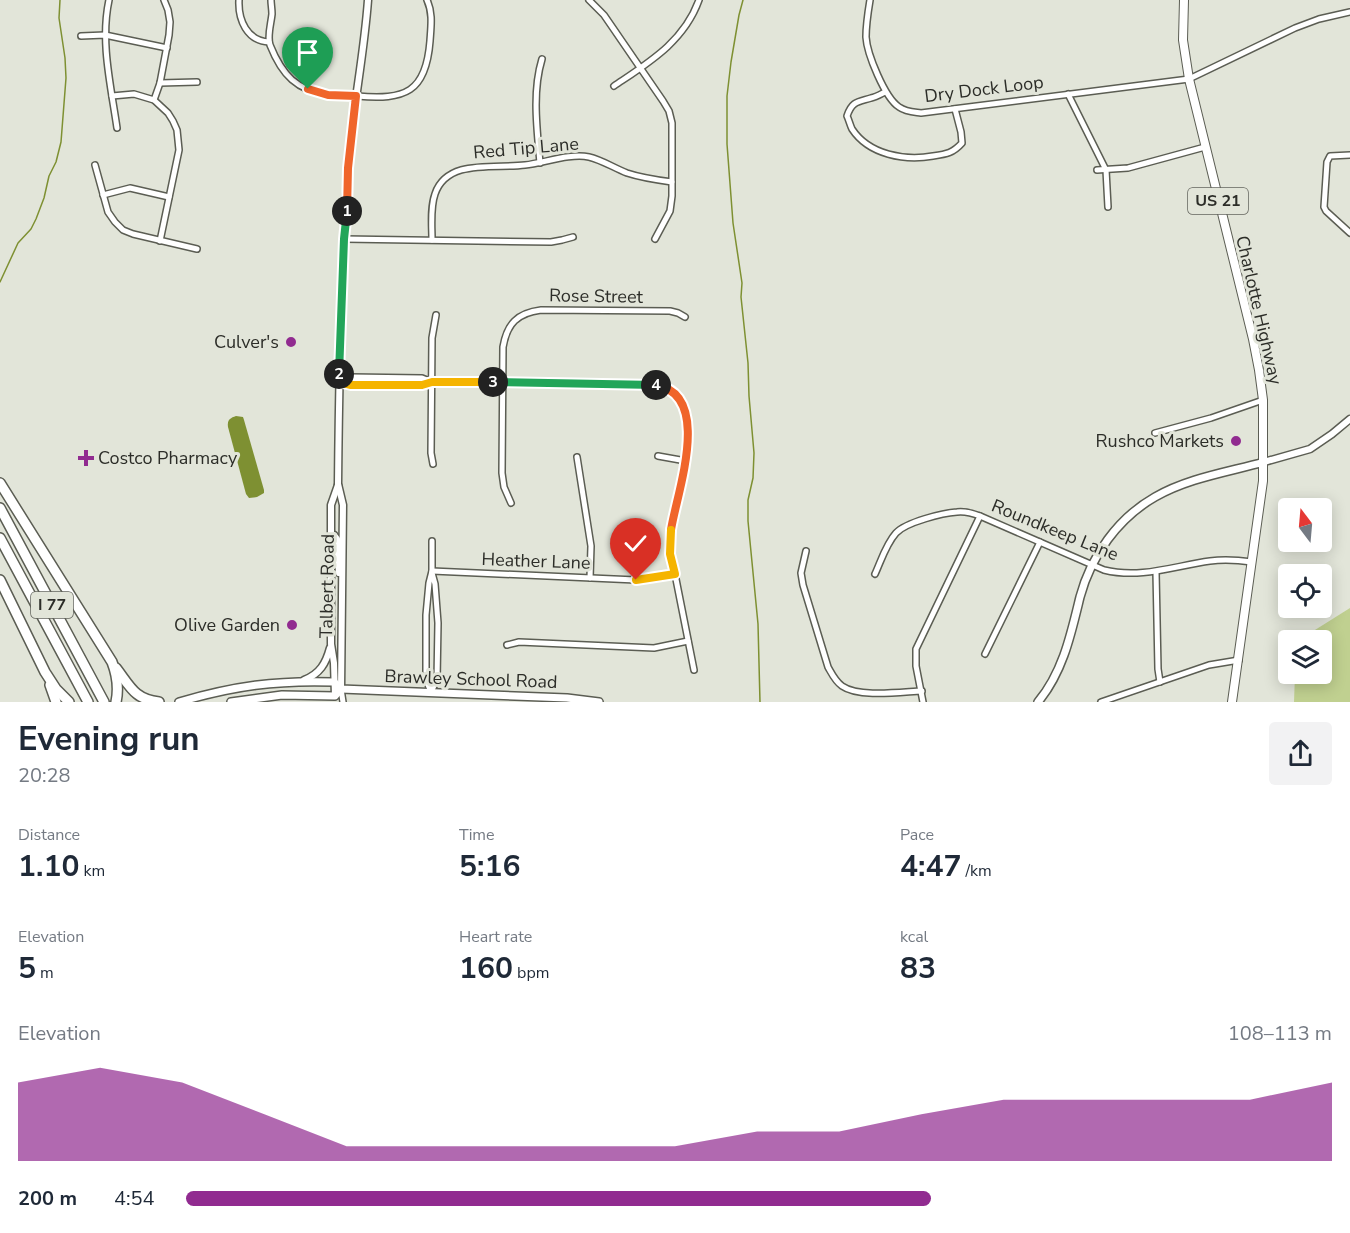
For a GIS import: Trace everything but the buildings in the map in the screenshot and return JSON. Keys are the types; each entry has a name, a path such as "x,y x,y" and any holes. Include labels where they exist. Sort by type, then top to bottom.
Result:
{"highway":[{"path":"0,483 111,662 136,694 144,699 159,702"},
{"name":"I 77","path":"0,508 104,702"},
{"name":"I 77","path":"0,538 88,702"},
{"path":"0,580 45,672 56,702"},
{"path":"111,662 117,678 117,701"},
{"path":"45,672 56,689 69,702"}],"main road":[{"name":"Charlotte Highway","path":"1184,0 1183,40 1189,79 1253,339 1263,400 1263,481 1232,702"},
{"path":"1038,702 1046,693 1060,667 1092,565 1116,528 1155,497 1174,488 1264,462"},
{"path":"179,702 210,693 271,683 334,682 341,689 336,699 302,695 272,696 231,702"},
{"name":"Brawley School Road","path":"341,689 567,698 600,702"}],"street":[{"path":"109,0 105,48 117,128"},
{"path":"154,100 170,35 168,10 164,0"},
{"path":"239,0 241,18 245,28 253,38 269,42"},
{"path":"271,0 269,42 285,75 302,87 328,95 386,98 409,90 421,79 425,71 429,53 431,16 427,0"},
{"name":"Talbert Road","path":"341,689 343,505 338,484 344,239 351,135 368,0"},
{"path":"589,0 604,15 669,111 672,123 670,211 655,239"},
{"path":"614,87 665,50 677,38 699,0"},
{"name":"Dry Dock Loop","path":"870,0 866,38 870,55 885,92 900,108 921,113 1189,79 1295,28 1350,12"},
{"path":"81,36 105,35 166,48"},
{"path":"540,163 536,110 538,75 542,59"},
{"path":"160,83 197,82"},
{"path":"885,92 858,101 850,107 847,116 852,128 861,139 889,154 906,158 922,158 955,152 962,143 955,109"},
{"path":"112,96 134,94 154,100 173,120 179,139 179,150 160,241"},
{"path":"1068,94 1106,170 1108,207"},
{"path":"1096,170 1140,166 1205,147"},
{"path":"1350,155 1330,156 1327,162 1324,207 1350,233"},
{"name":"Red Tip Lane","path":"432,240 435,195 440,184 449,175 459,170 589,157 635,176 672,182"},
{"path":"95,165 108,212 123,230 197,249"},
{"path":"103,195 130,188 169,197"},
{"path":"344,239 551,242 573,237"},
{"name":"Rose Street","path":"510,503 502,473 503,347 510,325 529,312 541,310 670,311 685,317"},
{"path":"433,464 431,453 432,338 436,315"},
{"path":"339,382 351,385 422,385 432,382 651,384 662,386 673,392 681,400 688,422 686,461 671,528 670,554 694,669"},
{"path":"1155,433 1211,418 1263,400"},
{"path":"1264,462 1310,449 1350,419"},
{"path":"658,456 686,461"},
{"path":"577,457 591,546 590,578"},
{"name":"Talbert Road","path":"336,699 331,644 331,505 338,484"},
{"name":"Roundkeep Lane","path":"875,574 890,542 904,526 956,512 967,512 980,516 1104,570 1118,573 1156,572 1210,561 1235,559 1252,562"},
{"path":"922,702 916,666 916,649 980,516"},
{"path":"331,534 337,539 342,598"},
{"path":"431,692 437,680 438,635 435,584 432,572 432,541"},
{"path":"985,654 1040,542"},
{"path":"806,551 801,573 803,585 828,667 834,678 853,692 921,691"},
{"path":"431,692 426,680 426,615 432,572"},
{"name":"Heather Lane","path":"432,572 641,580 675,574"},
{"path":"1156,572 1160,682"},
{"path":"507,645 519,642 654,648 688,641"},
{"path":"302,681 313,677 322,668 331,644"},
{"path":"1101,702 1209,665 1239,660"},
{"path":"341,689 343,702"}],"shaded area":[{"path":"236,416 243,417 264,490 264,493 257,497 249,498 246,494 228,427 229,420"},
{"path":"1350,608 1350,702 1294,702 1295,684 1332,684 1332,630 1315,630"}],"waterway":[{"path":"0,282 18,243 31,229 36,219 61,142 66,78 59,18 60,0"},
{"path":"743,0 727,96 727,144 733,223 742,283 741,297 754,453 753,478 748,500 748,521 758,624 760,702"}],"place":[{"name":"Culver's","path":"291,342"},
{"name":"Rushco Markets","path":"1236,441"},
{"name":"Costco Pharmacy","path":"86,458"},
{"name":"Olive Garden","path":"292,625"}],"route":[{"path":"308,89 328,95 356,96 348,168 339,382 351,385 422,385 432,382 651,384 662,386 681,400 688,422 685,469 671,528 670,554 675,574 636,580"}]}
